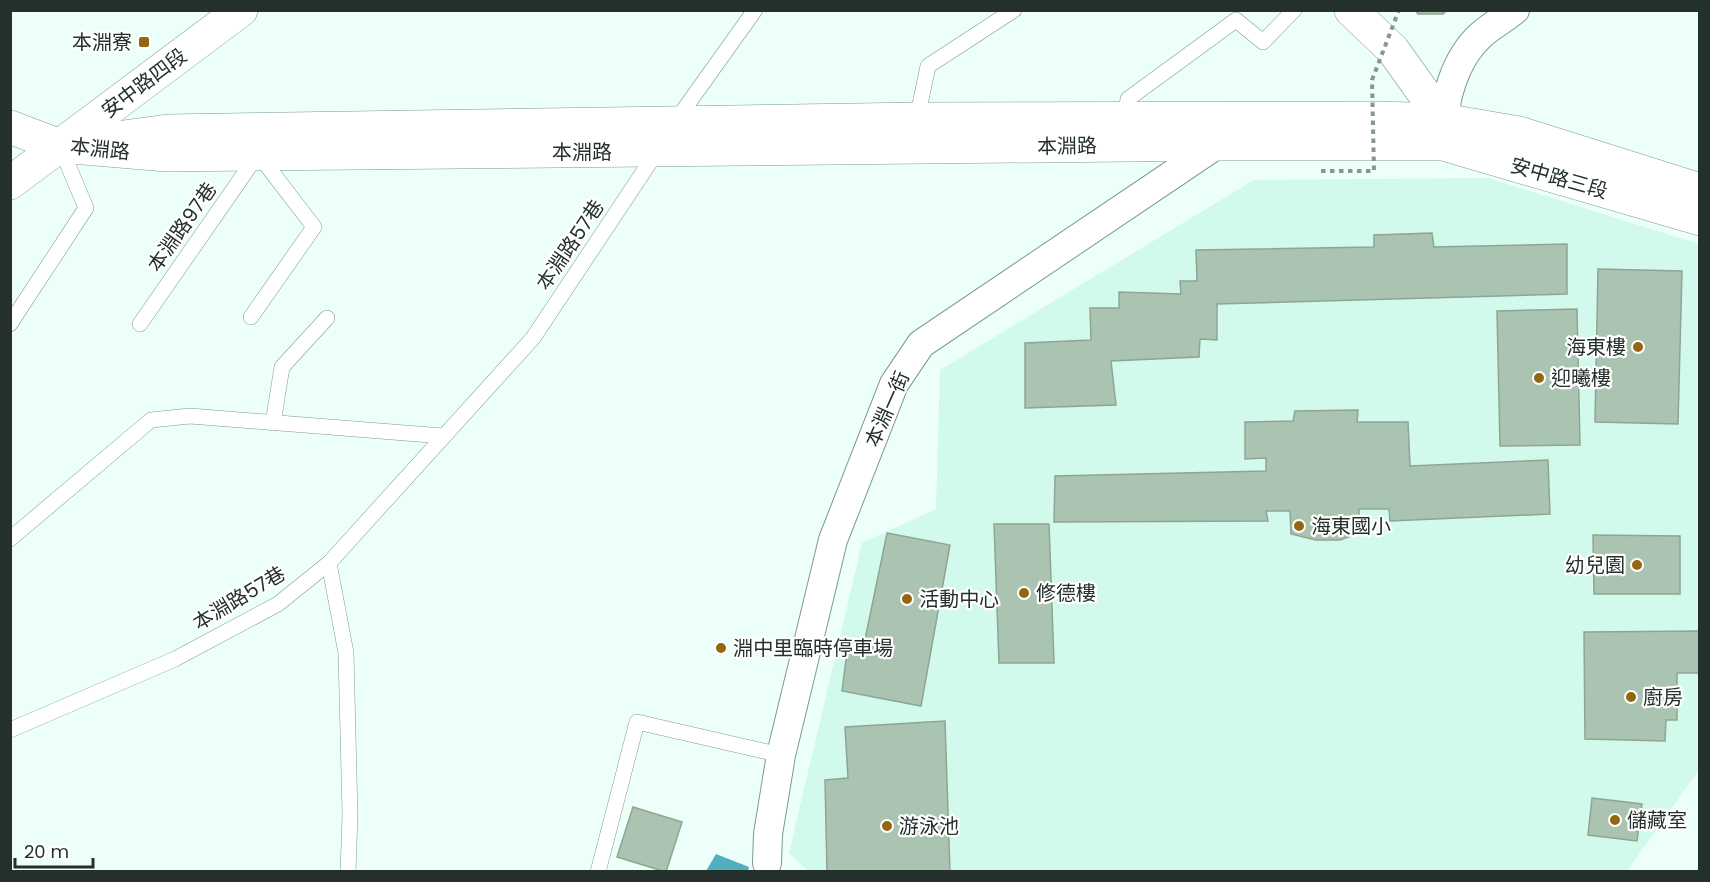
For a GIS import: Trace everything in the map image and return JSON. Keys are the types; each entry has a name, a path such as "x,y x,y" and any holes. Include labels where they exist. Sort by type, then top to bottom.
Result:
{"street":[{"path":"1350,10 1393,51 1443,132"},
{"path":"1443,132 1455,71 1480,36 1515,10"},
{"name":"安中路四段","path":"10,183 224,15"},
{"name":"本淵路","path":"60,146 168,130 917,119 1250,119 1443,132"},
{"name":"本淵一街","path":"766,867 768,834 781,755 832,540 894,384 921,344 1220,144 1250,119"},
{"path":"10,127 60,146"},
{"name":"本淵路","path":"60,146 167,155 657,151 1220,144 1443,132"},
{"name":"安中路三段","path":"1443,132 1520,133 1700,190"},
{"name":"安中路三段","path":"1443,132 1700,219"}],"lane":[{"name":"本淵路57巷","path":"10,730 186,653 278,604 329,563 533,338 675,122 755,10"},
{"path":"917,119 928,66 1014,10"},
{"path":"1125,119 1128,99 1236,20 1263,42 1294,10"},
{"path":"10,324 86,208 60,146"},
{"path":"251,317 314,227 258,154"},
{"name":"本淵路97巷","path":"140,324 258,154"},
{"path":"273,423 282,368 327,318"},
{"path":"10,539 151,420 190,416 443,436"},
{"path":"329,563 346,653 350,815 348,872"},
{"path":"598,872 637,722 781,755"}],"path":[{"path":"1321,171 1374,171 1372,81 1400,10"}],"shaded area":[{"name":"海東國小","path":"1488,178 1699,244 1699,770 1627,871 809,872 789,853 862,543 936,509 940,370 1254,180"}],"water":[{"path":"716,854 749,867 748,871 706,871"}],"building":[{"path":"1415,10 1447,10 1443,14 1418,14"},
{"path":"1432,233 1434,247 1567,244 1567,294 1217,304 1217,340 1200,339 1199,357 1111,361 1116,405 1025,408 1025,343 1091,340 1090,308 1119,308 1119,292 1181,294 1180,281 1197,281 1196,250 1374,247 1374,235"},
{"name":"海東樓","path":"1598,269 1682,271 1678,424 1595,422"},
{"name":"迎曦樓","path":"1577,309 1580,445 1500,446 1497,311"},
{"path":"1358,410 1357,422 1408,422 1410,466 1548,460 1550,514 1390,521 1389,509 1359,509 1359,533 1340,540 1316,540 1291,534 1290,511 1266,511 1268,521 1054,522 1055,476 1266,471 1266,458 1245,459 1245,422 1293,421 1295,411"},
{"name":"修德樓","path":"994,524 1049,524 1054,663 999,663"},
{"name":"活動中心","path":"887,533 950,545 921,706 842,691 847,652 862,654"},
{"name":"幼兒園","path":"1593,535 1680,536 1680,594 1594,594"},
{"name":"廚房","path":"1700,631 1700,673 1677,673 1677,720 1666,720 1665,741 1585,739 1584,632"},
{"name":"游泳池","path":"945,721 950,872 827,872 825,780 848,778 845,727"},
{"name":"儲藏室","path":"1592,798 1642,804 1637,841 1588,835"},
{"path":"633,807 682,822 666,872 617,857"}],"place":[{"name":"本淵寮","path":"144,42"},
{"name":"海東樓","path":"1638,347"},
{"name":"迎曦樓","path":"1539,378"},
{"name":"海東國小","path":"1299,526"},
{"name":"幼兒園","path":"1637,565"},
{"name":"修德樓","path":"1024,593"},
{"name":"活動中心","path":"907,599"},
{"name":"淵中里臨時停車場","path":"721,648"},
{"name":"廚房","path":"1631,697"},
{"name":"儲藏室","path":"1615,820"},
{"name":"游泳池","path":"887,826"}]}
